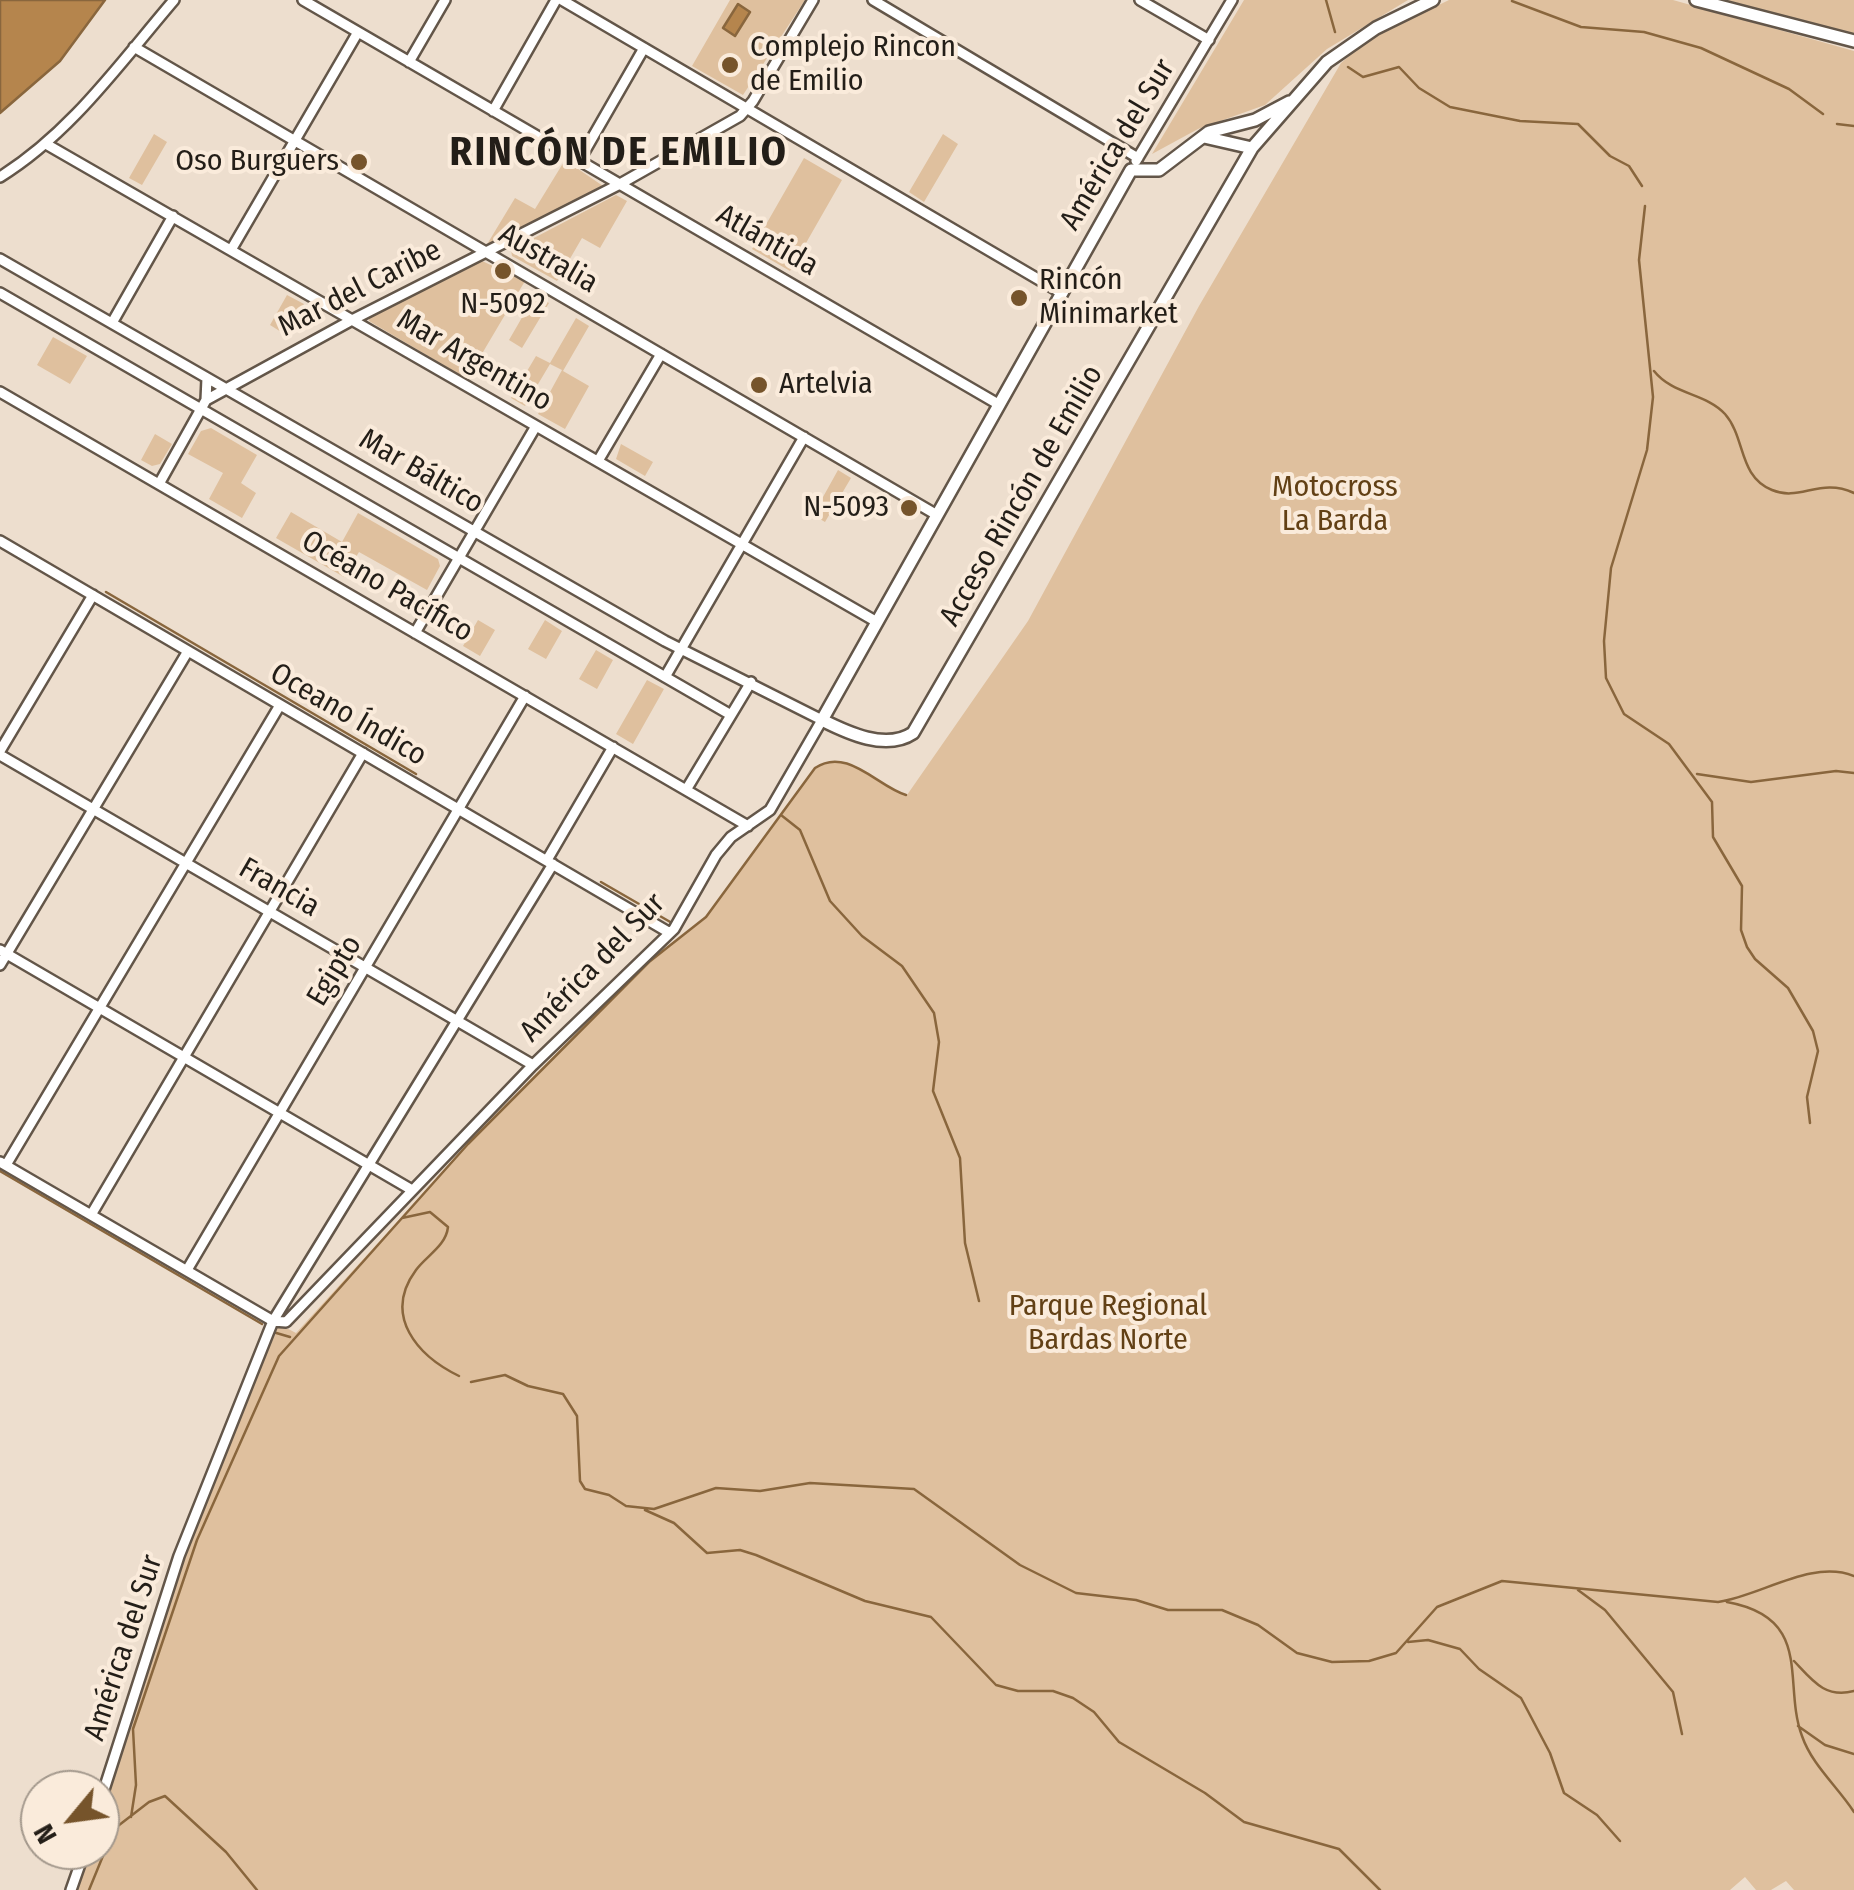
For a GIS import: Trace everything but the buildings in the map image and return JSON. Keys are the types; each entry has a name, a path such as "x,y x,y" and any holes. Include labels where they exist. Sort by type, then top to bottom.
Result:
{"street":[{"path":"0,178 46,144 174,0"},
{"name":"Atlántida","path":"303,0 998,404"},
{"path":"409,62 445,0"},
{"path":"493,111 559,0 1060,292"},
{"path":"748,109 813,0"},
{"path":"873,0 1134,164"},
{"path":"1140,0 1209,40"},
{"name":"América del Sur","path":"110,1770 179,1556 273,1320 282,1323 293,1317 533,1066 670,933 716,856 770,810 1060,292 1232,0"},
{"name":"Acceso Rincón de Emilio","path":"822,720 868,738 896,740 912,733 1252,148 1327,62 1359,38 1433,0"},
{"path":"1696,0 1854,41"},
{"path":"231,250 358,32"},
{"name":"Australia","path":"134,46 936,515"},
{"path":"579,160 644,48"},
{"name":"Acceso Rincón de Emilio","path":"1134,164 1159,170 1200,137 1255,120 1289,102"},
{"name":"Mar del Caribe","path":"159,484 204,405 223,387 620,184 748,109"},
{"path":"1200,137 1218,137 1252,148"},
{"name":"Mar Argentino","path":"46,144 877,622"},
{"path":"112,323 172,216"},
{"name":"Mar Báltico","path":"0,259 682,649 822,720"},
{"name":"Mar Báltico","path":"0,294 204,405 731,715"},
{"path":"598,461 662,354"},
{"name":"Mar del Caribe","path":"204,405 207,378"},
{"name":"Océano Pacífico","path":"0,392 748,826"},
{"path":"415,633 536,426"},
{"path":"665,678 804,438"},
{"name":"Oceano Índico","path":"1,544 670,933"},
{"path":"0,753 93,596"},
{"path":"0,965 3,952 188,651"},
{"path":"686,790 751,682"},
{"name":"Egipto","path":"187,1270 525,696"},
{"path":"280,705 3,1164 273,1320 458,1020 613,747"},
{"name":"Francia","path":"0,753 533,1066"},
{"path":"91,1215 364,753"},
{"path":"3,952 412,1190"}],"green space":[{"path":"730,0 805,0 743,95 692,66"},
{"path":"1244,0 1408,0 1327,49 1265,105 1198,129 1152,154"},
{"name":"Parque Regional Bardas Norte","path":"1449,0 1673,0 1854,51 1854,1890 1794,1890 1786,1881 1771,1890 1756,1890 1745,1877 1730,1890 71,1890 78,1870 120,1870 120,1770 110,1770 179,1556 273,1321 296,1333 468,1144 649,962 706,917 815,768 839,762 851,765 907,795 1028,621 1199,306 1341,63 1369,39"},
{"path":"1726,0 1854,0 1854,34"},
{"path":"154,134 167,142 142,185 129,178"},
{"path":"943,134 958,144 924,202 909,192"},
{"path":"804,158 842,180 790,271 752,249"},
{"path":"565,160 603,186 486,246 515,198 535,209"},
{"path":"616,195 627,201 600,248 582,238 557,281 512,256 511,250"},
{"path":"480,260 525,281 467,379 369,321 369,316"},
{"path":"287,295 304,304 286,335 270,325"},
{"path":"535,295 549,303 522,348 509,340"},
{"path":"576,318 589,326 563,371 589,386 565,429 538,414 562,370 550,364 525,406 511,398 536,356 550,363"},
{"path":"53,337 87,356 70,384 37,365"},
{"path":"211,428 257,455 241,483 256,493 242,518 209,499 223,473 188,454 201,431"},
{"path":"155,434 172,444 160,464 152,466 141,460"},
{"path":"621,444 653,462 645,476 616,459"},
{"path":"838,470 851,478 825,522 813,515"},
{"path":"291,512 342,542 358,513 438,559 440,566 427,590 359,552 344,577 276,538"},
{"path":"478,620 495,630 480,656 463,646"},
{"path":"545,620 562,631 546,659 528,649"},
{"path":"596,650 613,660 597,689 579,679"},
{"path":"647,680 664,689 633,744 616,734"}],"shaded area":[{"path":"0,0 105,0 60,61 0,113"},
{"path":"738,4 750,12 735,36 723,28"}],"waterway":[{"path":"1326,0 1335,32"},
{"path":"1512,1 1581,27 1644,32 1701,48 1789,89 1823,114"},
{"path":"1348,67 1363,77 1399,67 1419,88 1450,107 1520,121 1578,124 1610,156 1629,166 1642,186"},
{"path":"1837,124 1854,126"},
{"path":"1645,206 1639,260 1653,397 1647,450 1611,568 1604,641 1606,678 1624,714 1669,744 1712,802 1713,837 1742,886 1741,930 1747,947 1788,988 1813,1031 1818,1051 1807,1097 1810,1123"},
{"path":"1654,371 1670,385 1709,402 1725,414 1753,476 1761,484 1782,493 1831,487 1854,493"},
{"path":"106,592 416,774"},
{"path":"131,1817 136,1785 133,1729 197,1540 279,1356 468,1144 649,962 706,917 815,768 827,763 850,765 906,795"},
{"path":"1697,774 1751,782 1836,771 1854,773"},
{"path":"781,815 800,830 830,901 862,936 902,966 934,1013 939,1042 933,1091 960,1158 965,1243 979,1301"},
{"path":"601,882 672,923"},
{"path":"0,1171 262,1324"},
{"path":"402,1218 430,1212 448,1227 440,1245 406,1287 404,1318 418,1346 459,1376"},
{"path":"273,1332 290,1337"},
{"path":"471,1382 505,1375 528,1386 563,1394 577,1416 580,1481 585,1489 609,1495 626,1506 654,1509 716,1488 760,1491 810,1483 914,1489 1020,1565 1076,1593 1136,1600 1168,1610 1222,1610 1258,1625 1297,1653 1332,1662 1369,1661 1396,1653 1437,1607 1502,1581 1718,1602 1803,1575 1838,1572 1854,1576"},
{"path":"645,1510 674,1523 707,1553 740,1550 865,1601 931,1617 996,1685 1018,1691 1053,1691 1073,1698 1094,1712 1119,1742 1205,1793 1244,1822 1339,1849 1380,1890"},
{"path":"1578,1590 1605,1610 1673,1692 1682,1734"},
{"path":"1727,1602 1755,1610 1773,1622 1784,1637 1806,1747 1854,1812"},
{"path":"1408,1642 1428,1640 1460,1649 1479,1669 1521,1698 1550,1753 1564,1793 1597,1815 1620,1841"},
{"path":"1794,1661 1827,1690 1854,1691"},
{"path":"1798,1726 1825,1745 1854,1754"},
{"path":"89,1890 114,1829 149,1802 165,1796 226,1852 257,1890"}],"place":[{"name":"Complejo Rincon de Emilio","path":"730,65"},
{"name":"Oso Burguers","path":"359,162"},
{"name":"N-5092","path":"503,271"},
{"name":"Rincón Minimarket","path":"1019,298"},
{"name":"Artelvia","path":"759,385"},
{"name":"N-5093","path":"909,508"}],"district":[{"name":"RINCÓN DE EMILIO","path":"619,154"}],"park label":[{"name":"Motocross La Barda","path":"1335,505"}]}
